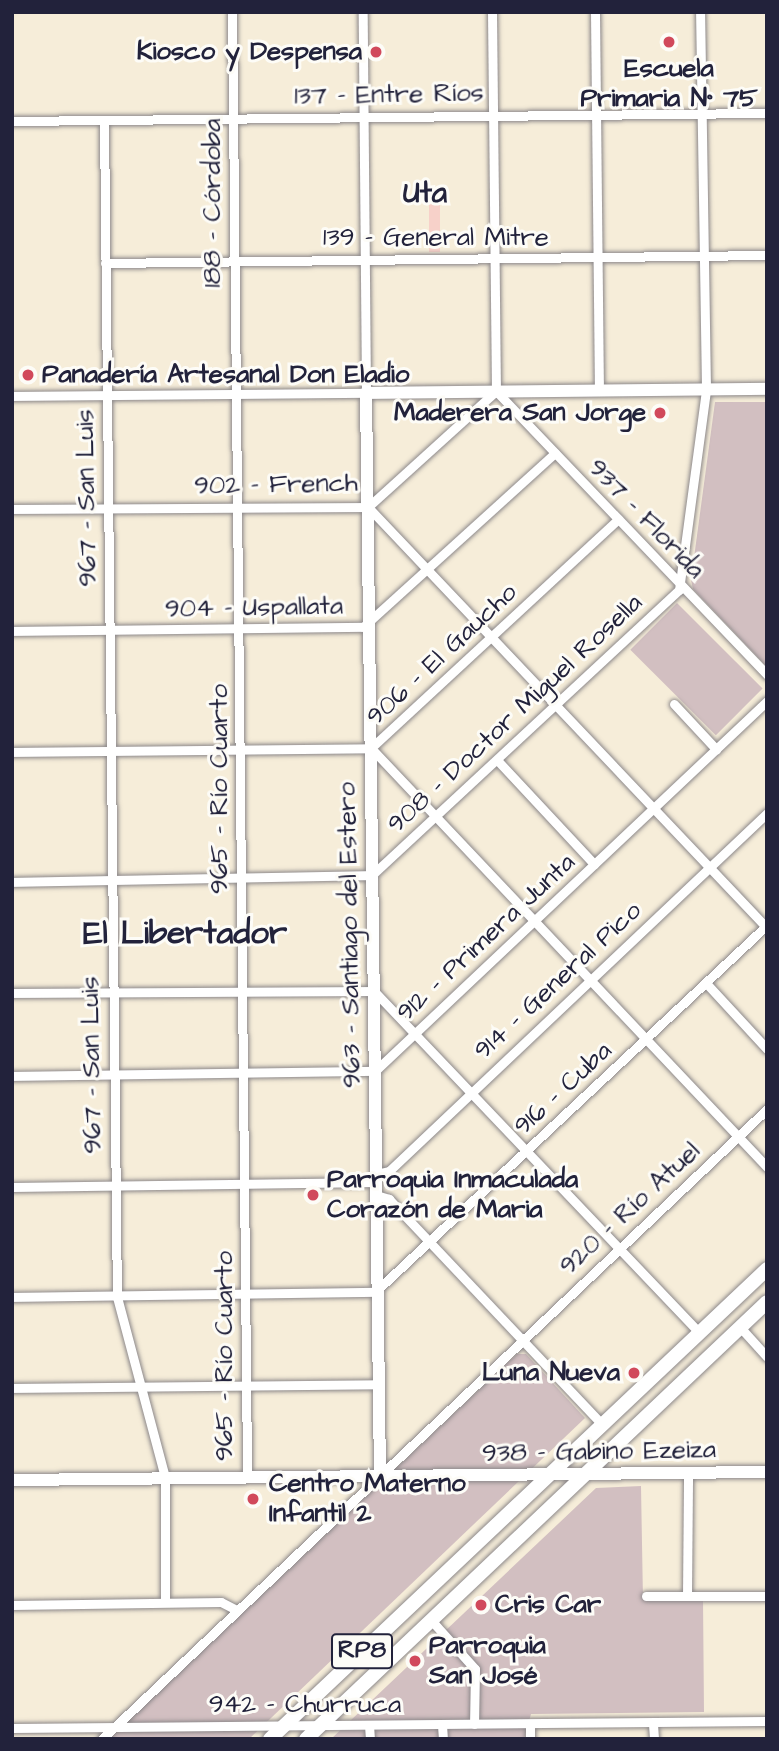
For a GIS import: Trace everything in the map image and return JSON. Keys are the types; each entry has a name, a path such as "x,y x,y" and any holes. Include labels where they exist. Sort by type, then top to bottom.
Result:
{"main road":[{"name":"RP8","path":"270,1739 601,1423 767,1269"},
{"name":"RP8","path":"306,1739 767,1302"}],"street":[{"name":"188 - Córdoba","path":"232,12 236,393"},
{"path":"363,12 366,393"},
{"path":"492,12 496,391"},
{"path":"596,12 599,390"},
{"path":"681,586 706,389 700,12"},
{"name":"137 - Entre Ríos","path":"12,121 767,113"},
{"name":"967 - San Luis","path":"104,121 117,1297 165,1478 165,1602"},
{"name":"139 - General Mitre","path":"105,263 767,255"},
{"path":"12,396 767,389"},
{"name":"937 - Florida","path":"496,391 767,675"},
{"name":"902 - French","path":"12,509 368,507 496,391"},
{"name":"965 - Río Cuarto","path":"236,393 247,1478"},
{"name":"963 - Santiago del Estero","path":"366,393 375,1292 380,1476"},
{"name":"904 - Uspallata","path":"12,631 369,625 555,453"},
{"path":"368,507 766,926"},
{"name":"906 - El Gaucho","path":"12,752 371,747 618,519"},
{"name":"908 - Doctor Miguel Rosella","path":"372,875 498,761 681,586"},
{"name":"912 - Primera Junta","path":"374,1071 767,701"},
{"path":"674,704 716,749"},
{"path":"371,747 767,1167"},
{"path":"498,761 594,864"},
{"name":"914 - General Pico","path":"376,1184 767,813"},
{"path":"12,882 242,880 372,875"},
{"name":"916 - Cuba","path":"375,1292 528,1152 766,926"},
{"path":"706,984 767,1049"},
{"path":"12,993 242,989 374,991 699,1332"},
{"path":"12,1076 374,1071"},
{"name":"920 - Río Atuel","path":"102,1739 767,1109"},
{"path":"12,1187 376,1184 601,1423"},
{"path":"12,1297 375,1292"},
{"path":"740,1327 767,1357"},
{"path":"12,1388 377,1384"},
{"name":"938 - Gabino Ezeiza","path":"12,1480 767,1472"},
{"path":"687,1596 688,1474"},
{"path":"646,1596 767,1596"},
{"path":"12,1605 221,1602 237,1610"},
{"path":"431,1620 475,1669 474,1724"},
{"name":"942 - Churruca","path":"12,1728 317,1728 369,1725 767,1721"},
{"path":"653,1724 654,1739"},
{"path":"369,1725 370,1739"},
{"path":"442,1725 443,1739"},
{"path":"530,1725 530,1739"}],"shaded area":[{"path":"429,200 440,200 440,252 429,252"},
{"path":"715,402 767,402 767,667 693,589 691,580"},
{"path":"677,603 763,689 716,735 630,650"},
{"path":"517,1354 526,1354 585,1418 249,1739 109,1739"},
{"path":"641,1486 643,1600 703,1599 704,1712 531,1714 524,1739 331,1739 596,1488"}],"place":[{"name":"Escuela Primaria N° 75","path":"669,42"},
{"name":"Kiosco y Despensa","path":"376,52"},
{"name":"Panadería Artesanal Don Eladio","path":"28,375"},
{"name":"Maderera San Jorge","path":"660,413"},
{"name":"Parroquia Inmaculada Corazón de Maria","path":"313,1195"},
{"name":"Luna Nueva","path":"634,1373"},
{"name":"Centro Materno Infantil 2","path":"253,1499"},
{"name":"Cris Car","path":"481,1605"},
{"name":"Parroquia San José","path":"415,1661"}],"district":[{"name":"Uta","path":"425,193"},
{"name":"El Libertador","path":"185,934"}]}
